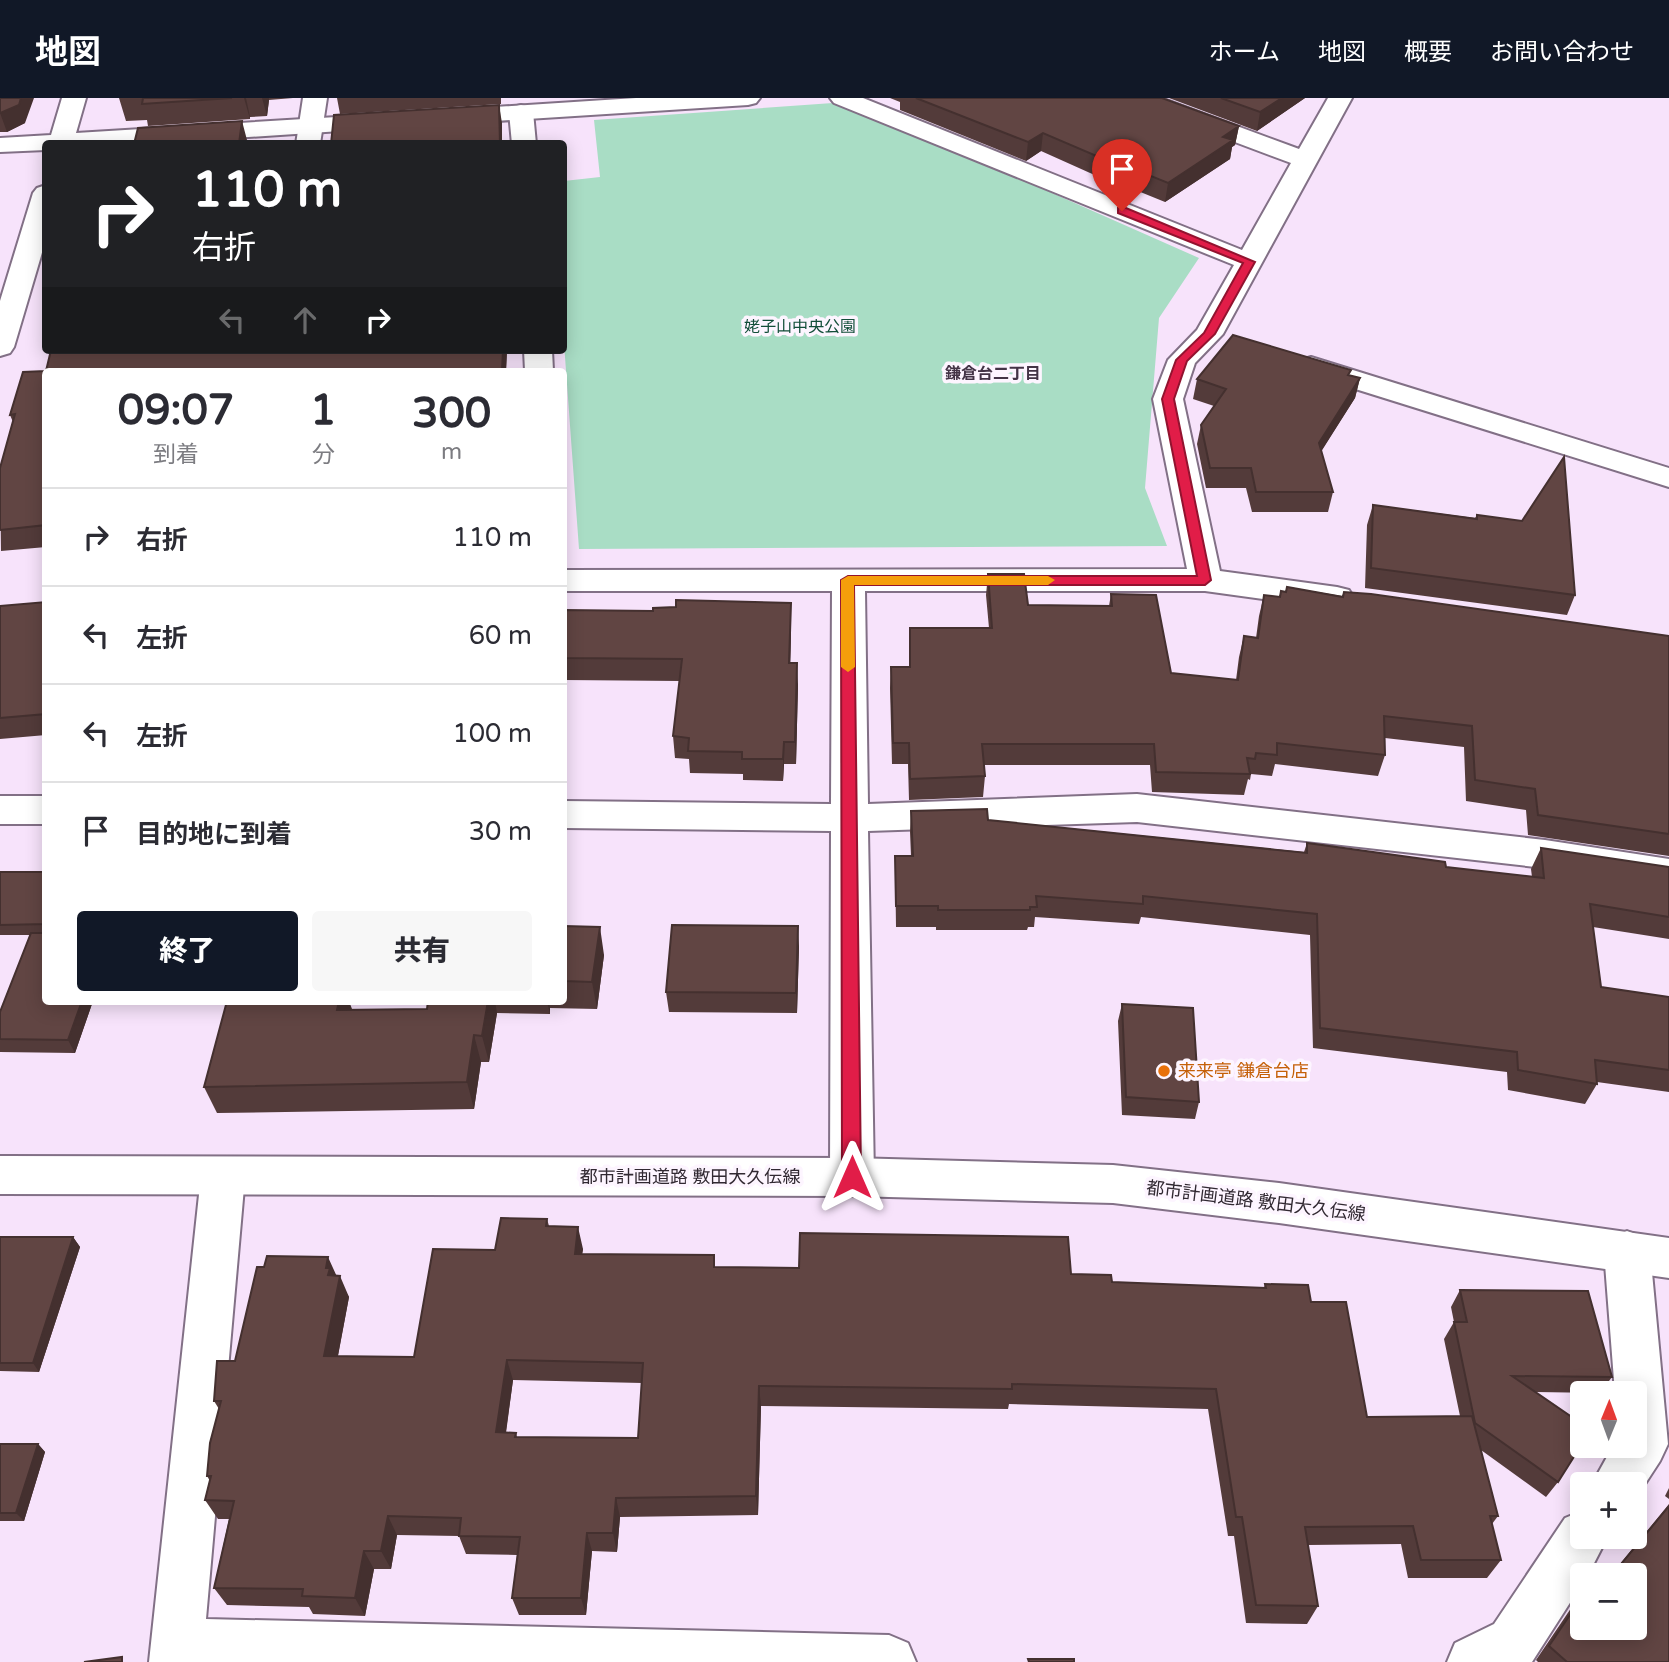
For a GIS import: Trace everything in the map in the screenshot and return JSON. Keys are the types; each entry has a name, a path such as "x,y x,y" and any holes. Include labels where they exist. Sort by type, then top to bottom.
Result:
{"street":[{"path":"61,140 74,98"},
{"path":"308,134 314,98"},
{"path":"122,140 308,134 422,118 748,98"},
{"path":"842,98 1249,262"},
{"path":"1139,98 1306,160"},
{"path":"1205,580 1168,399 1182,360 1222,338 1249,262 1340,98"},
{"path":"522,112 524,140"},
{"path":"0,145 42,143"},
{"path":"0,347 42,206"},
{"path":"1286,359 1669,478"},
{"path":"567,580 1205,580 1368,602"},
{"path":"848,580 852,1177"},
{"path":"567,815 849,818 1137,808 1545,854 1669,873"},
{"path":"0,810 42,810"},
{"name":"都市計画道路 敷田大久伝線","path":"0,1175 852,1177 1113,1184 1279,1203 1648,1255"},
{"path":"223,1175 176,1654 889,1662"},
{"path":"1625,1472 1643,1444 1648,1255"},
{"path":"1475,1662 1513,1643 1574,1549"}],"green space":[{"name":"姥子山中央公園","path":"847,102 1199,258 1159,318 1145,488 1167,546 579,549 565,354 567,354 567,181 600,177 594,120"}],"building":[{"path":"0,98 21,98 19,105 0,113"},
{"path":"143,98 232,98 142,104"},
{"path":"916,98 1162,98 1239,126 1223,137 1233,140 1168,183 1043,133 1028,142"},
{"path":"1221,98 1282,98 1260,112"},
{"path":"499,105 500,140 331,140 334,115"},
{"path":"242,121 240,140 135,140 138,128"},
{"path":"1233,335 1351,370 1348,375 1360,378 1319,443 1333,492 1256,492 1251,468 1210,468 1201,425 1226,389 1197,379"},
{"path":"50,354 503,354 502,368 47,368"},
{"path":"42,371 42,525 0,530 0,468 15,414 10,415 23,372"},
{"path":"1564,457 1575,595 1371,568 1373,505 1477,519 1477,515 1522,521"},
{"path":"988,574 1024,574 1028,605 1112,606 1111,594 1156,595 1171,673 1238,680 1244,636 1258,638 1264,595 1280,597 1281,591 1286,592 1287,587 1343,597 1344,592 1371,594 1669,636 1669,834 1538,815 1535,789 1475,780 1472,726 1384,716 1385,755 1277,743 1277,755 1256,753 1255,759 1247,758 1250,774 1156,772 1154,744 982,744 985,776 910,779 909,743 893,743 891,667 910,667 910,628 992,628"},
{"path":"676,600 791,603 789,663 797,663 795,742 784,742 783,759 742,759 742,752 688,751 689,738 673,736 682,659 567,658 567,610 653,611 653,608 676,607"},
{"path":"42,602 42,714 0,718 0,606"},
{"path":"987,809 988,820 1307,853 1307,843 1445,862 1446,867 1544,878 1541,848 1669,867 1669,917 1590,904 1601,987 1669,997 1669,1070 1595,1060 1597,1084 1518,1070 1517,1052 1320,1028 1317,914 1143,896 1143,904 1036,896 1037,907 1030,907 1030,910 938,910 938,906 896,906 895,856 913,856 911,811"},
{"path":"0,872 42,872 42,924 0,925"},
{"path":"672,925 798,926 796,993 666,992"},
{"path":"567,926 600,927 592,982 567,981"},
{"path":"31,933 42,933 42,1005 81,1005 68,1040 0,1039 0,1012"},
{"name":"来来亭 鎌倉台店","path":"1122,1004 1193,1008 1199,1102 1126,1097"},
{"path":"226,1005 338,1005 337,1010 487,1005 482,1036 474,1035 467,1082 204,1087"},
{"path":"501,1218 547,1219 546,1226 578,1227 575,1254 714,1255 714,1267 799,1268 800,1233 1068,1237 1071,1274 1111,1275 1112,1282 1266,1288 1265,1284 1308,1285 1311,1302 1346,1302 1367,1417 1472,1416 1498,1516 1490,1516 1501,1560 1421,1560 1413,1526 1305,1527 1318,1606 1256,1605 1242,1517 1236,1517 1216,1389 1012,1384 1012,1389 759,1386 756,1496 616,1498 613,1533 587,1533 581,1598 512,1598 520,1537 459,1536 461,1518 388,1516 381,1551 364,1551 355,1598 302,1596 303,1589 214,1588 234,1501 205,1500 211,1476 207,1476 210,1443 221,1401 214,1401 217,1361 235,1361 257,1267 264,1267 267,1256 328,1257 328,1275 340,1276 324,1356 414,1357 433,1249 495,1250","holes":["507,1360 643,1363 638,1438 515,1437 516,1433 496,1432"]},
{"path":"0,1237 73,1237 33,1363 0,1363"},
{"path":"1460,1290 1588,1291 1612,1377 1512,1376 1570,1416 1570,1458 1573,1458 1558,1482 1475,1423 1454,1322 1467,1322"},
{"path":"0,1444 38,1444 16,1513 0,1513"},
{"path":"1669,1506 1669,1662 1567,1662 1549,1646 1570,1615 1570,1640 1647,1640 1647,1563 1622,1563 1633,1549 1647,1549 1647,1533"},
{"path":"122,1657 122,1662 84,1662"},
{"path":"1028,1659 1074,1659 1074,1662 1029,1662"}],"slow traffic":[{"path":"848,667 848,580 1048,580"}],"place":[{"name":"来来亭 鎌倉台店","path":"1164,1071"}],"district":[{"name":"鎌倉台二丁目","path":"993,374"}],"route":[{"path":"852,1177 848,580 1205,580 1168,399 1182,360 1209,334 1249,262 1122,211"}]}
